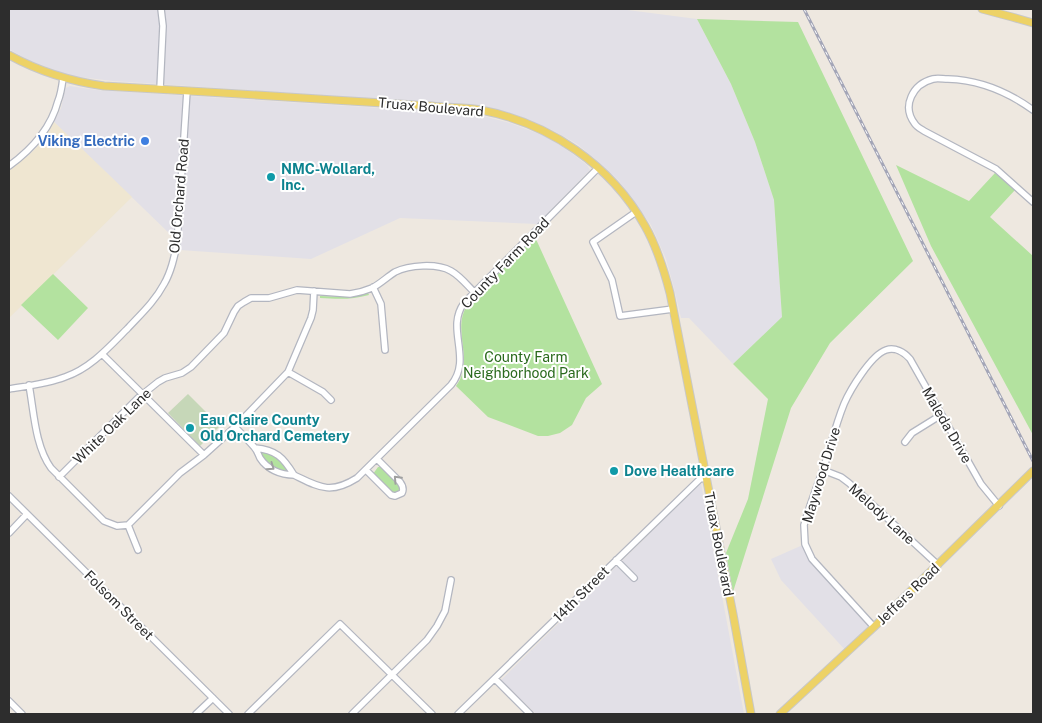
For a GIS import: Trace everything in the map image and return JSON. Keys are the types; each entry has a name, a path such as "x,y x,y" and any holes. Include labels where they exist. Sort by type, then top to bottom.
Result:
{"main road":[{"path":"982,9 1012,16 1033,24"},
{"name":"Truax Boulevard","path":"9,55 26,65 63,78 104,86 160,88 479,110 513,119 545,131 582,154 598,168 620,190 636,212 653,241 662,262 674,309 751,714"},
{"name":"Jeffers Road","path":"780,714 874,627 1033,471"}],"street":[{"path":"160,88 164,26 161,9"},
{"path":"9,166 28,150 45,129 58,102 63,78"},
{"path":"1033,110 1001,91 978,83 960,80 933,79 915,90 909,101 910,115 915,124 924,131 996,169 1033,202"},
{"name":"Old Orchard Road","path":"9,389 66,377 77,372 102,354 153,301 165,283 177,244 187,91"},
{"name":"County Farm Road","path":"235,427 255,448 267,466 274,471 294,475 321,487 336,488 348,484 357,478 451,385 456,377 459,372 460,361 457,329 460,308 598,168"},
{"path":"636,212 593,242 612,280 620,316 674,309"},
{"name":"White Oak Lane","path":"59,477 143,394 164,378 182,373 192,367 224,333 238,306 251,298 270,298 297,290 350,294 373,287 399,270 407,267 423,266 446,268 457,275 474,292"},
{"path":"373,287 381,304 384,350"},
{"path":"29,385 39,445 45,460 59,477 104,521 116,526 128,525 180,473 204,455 235,427 288,372 311,318 314,292"},
{"name":"Maleda Drive","path":"893,350 902,352 910,359 981,484 999,506"},
{"name":"Maywood Drive","path":"874,627 817,566 808,552 804,526 844,402 853,386 873,360 884,351 893,350"},
{"path":"102,354 204,455"},
{"path":"288,372 323,392 331,400"},
{"path":"905,442 912,433 941,415"},
{"name":"County Farm Road","path":"255,448 274,452 282,458 294,475"},
{"path":"366,470 391,495 395,496 402,493 403,485 377,459"},
{"name":"Melody Lane","path":"823,470 841,477 849,483 938,565"},
{"name":"14th Street","path":"458,714 700,479 706,478"},
{"name":"Folsom Street","path":"9,496 229,714"},
{"path":"9,533 27,514"},
{"path":"128,525 138,550"},
{"path":"616,560 634,578"},
{"path":"352,714 427,640 445,611 451,580"},
{"path":"248,714 340,624 432,714"},
{"path":"495,679 530,714"},
{"path":"196,714 213,698"},
{"path":"9,701 22,714"}],"shaded area":[{"path":"9,9 620,9 697,19 731,84 755,142 774,200 782,317 733,364 689,318 681,318 666,259 656,236 651,225 619,181 577,144 530,120 507,112 478,106 113,81 71,76 28,60 9,49"},
{"path":"70,86 96,90 479,115 510,123 542,135 574,155 587,165 590,170 537,224 400,218 311,259 180,250 181,242 171,235 54,122 61,108 66,88"},
{"path":"54,122 132,197 9,318 9,169 28,156 40,144"},
{"path":"701,483 744,714 536,714 501,680"},
{"path":"805,544 808,552 874,627 847,652 781,580 771,559"}],"green space":[{"path":"697,19 798,22 913,261 830,343 791,408 733,592 726,553 748,499 768,399 733,364 782,317 774,200 755,142 731,84"},
{"path":"896,165 969,201 995,173 1015,190 990,217 1033,256 1033,435 931,246"},
{"name":"County Farm Neighborhood Park","path":"535,237 602,384 586,398 572,425 560,433 548,436 538,436 488,417 456,386 462,376 464,366 461,324 468,304"},
{"path":"53,274 88,308 58,340 21,305"},
{"path":"368,293 369,295 362,297 320,298 320,296 348,297"},
{"path":"188,394 220,426 200,446 168,413"},
{"path":"259,451 269,453 277,458 289,471 283,471 271,465"},
{"path":"378,467 381,467 400,485 401,488 397,493 392,493 373,474"}],"railway":[{"path":"804,9 1033,461"}],"place":[{"name":"Viking Electric","path":"145,141"},
{"name":"NMC-Wollard, Inc.","path":"271,177"},
{"name":"Eau Claire County Old Orchard Cemetery","path":"190,428"},
{"name":"Dove Healthcare","path":"614,471"}]}
